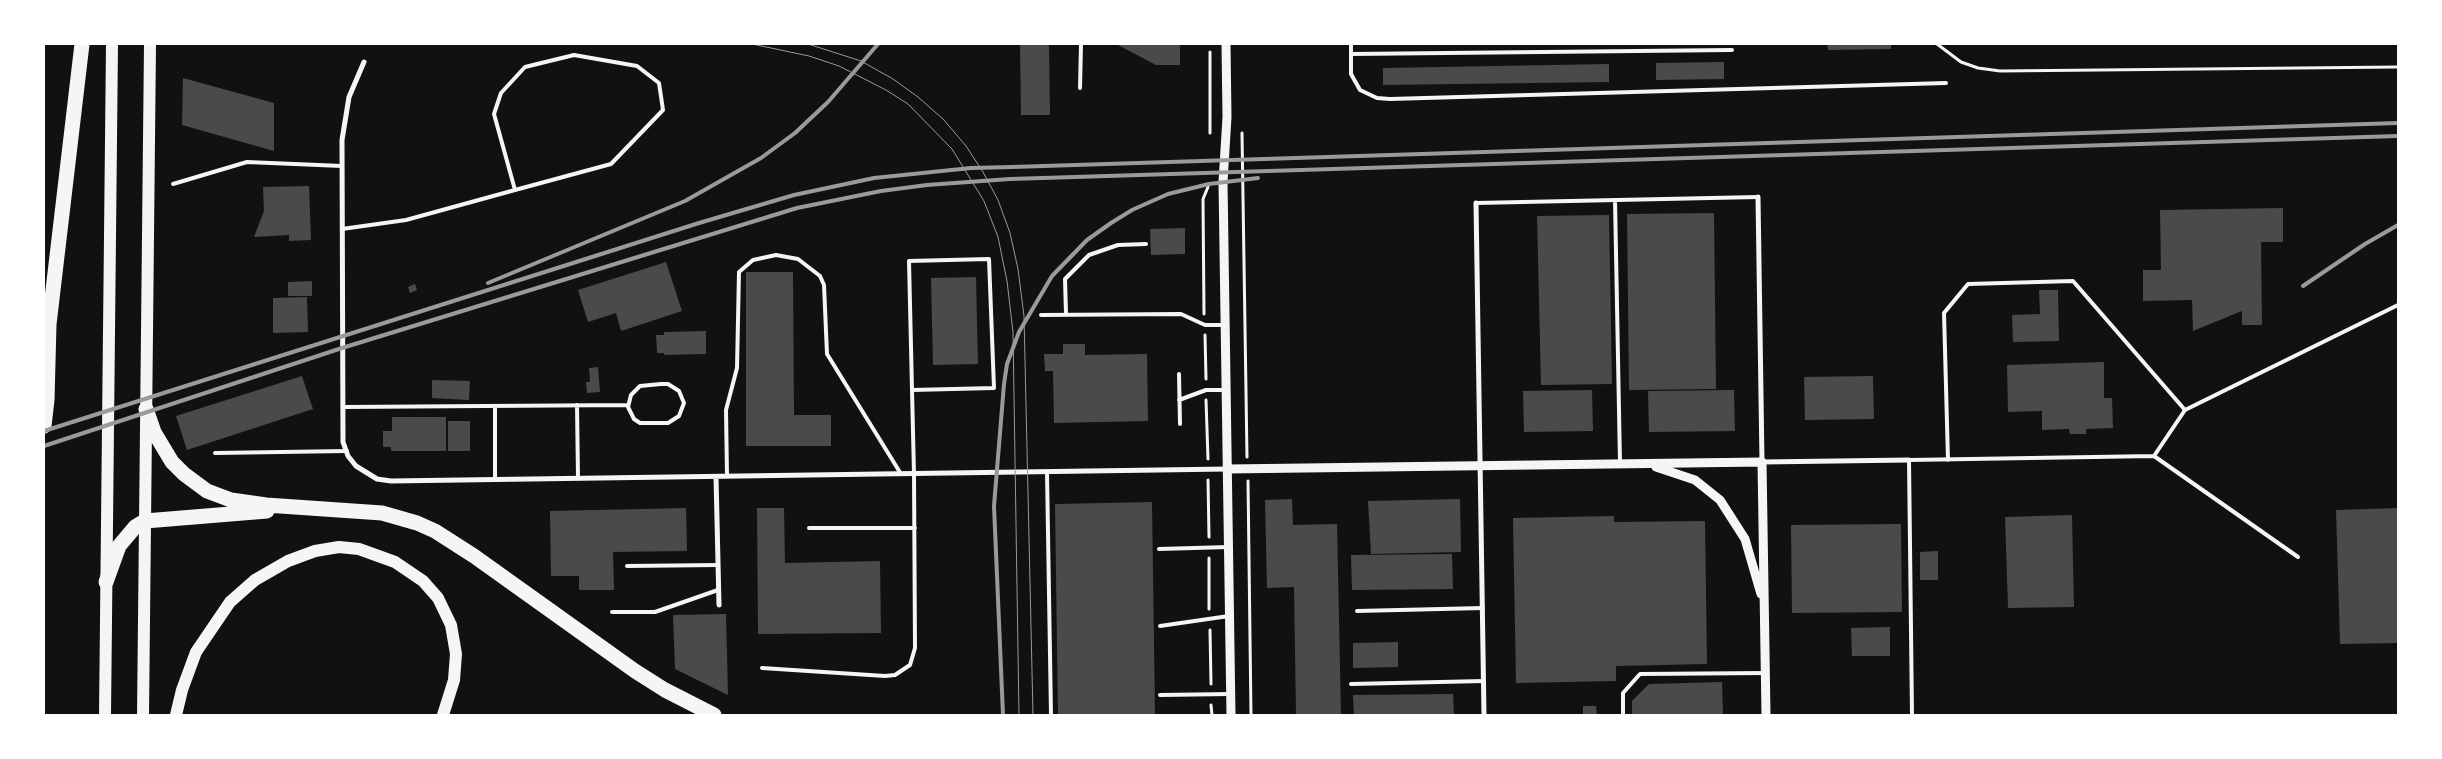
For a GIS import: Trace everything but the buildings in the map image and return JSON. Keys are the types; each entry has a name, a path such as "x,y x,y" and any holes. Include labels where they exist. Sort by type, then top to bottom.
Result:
{"highway":[{"path":"44,426 47,400 49,324 82,44"},
{"path":"44,342 49,324"},
{"path":"146,409 154,432 172,462 184,474 207,491 231,500 382,513 417,523 435,531 474,556 635,671 665,690 714,715"},
{"path":"106,582 119,546 135,527 145,521 311,508"}],"main road":[{"path":"105,715 112,44"},
{"path":"143,715 150,44"},
{"path":"176,715 182,690 196,652 216,619 242,591 263,575 288,561 315,551 339,547 359,549 395,562 423,580 434,593 452,624 456,654 454,680 443,715"}],"street":[{"path":"1226,44 1227,117 1223,182 1231,715"},
{"path":"364,62 349,97 345,118 342,166 343,442 356,466 377,479 391,481 495,480 1909,460"},
{"path":"1758,197 1766,715"},
{"path":"1476,203 1484,715"},
{"path":"1641,464 1687,476 1708,489 1720,500 1745,539 1764,609"},
{"path":"716,476 719,605"}],"lane":[{"path":"1080,88 1081,44"},
{"path":"1351,44 1351,74 1360,90 1377,98 1390,100 1946,83"},
{"path":"1629,44 1629,51"},
{"path":"1351,54 1732,50"},
{"path":"342,229 406,220 611,164 663,110 659,83 637,66 574,55 525,67 501,93 494,114 515,190"},
{"path":"173,184 247,162 342,166"},
{"path":"1476,203 1758,197"},
{"path":"1615,200 1620,464"},
{"path":"1066,314 1066,279 1089,255 1118,245 1146,244"},
{"path":"727,476 726,410 737,368 738,272 753,260 776,255 798,259 811,267 820,276 824,290 827,354 901,474"},
{"path":"762,668 886,676 895,675 910,665 915,648 915,528 909,261 989,259 994,388 912,390"},
{"path":"1948,460 1944,313 1968,284 2073,281 2185,410"},
{"path":"2154,456 2185,410 2398,305"},
{"path":"1040,315 1181,314 1205,325 1226,325"},
{"path":"1179,374 1180,424"},
{"path":"661,384 668,384 679,391 684,403 682,410 674,420 662,424 640,422 631,414 628,405 630,395 640,386 661,384"},
{"path":"1179,400 1206,390 1226,390"},
{"path":"577,405 578,478"},
{"path":"343,407 628,405"},
{"path":"495,406 495,480"},
{"path":"215,453 347,451"},
{"path":"1912,715 1909,460 2154,456 2298,557"},
{"path":"1047,472 1051,715"},
{"path":"809,528 915,528"},
{"path":"1158,549 1229,547"},
{"path":"628,566 718,565"},
{"path":"612,612 655,612 718,590"},
{"path":"1358,611 1483,608"},
{"path":"1160,626 1230,616"},
{"path":"1623,715 1623,693 1640,674 1765,673"},
{"path":"1351,684 1484,681"},
{"path":"1160,695 1231,694"}],"path":[{"path":"1210,44 1210,142"},
{"path":"1936,44 1961,62 1978,68 2000,71 2398,67"},
{"path":"1242,132 1247,442"},
{"path":"1207,442 1203,199 1210,184"},
{"path":"1248,495 1251,715"}],"tram line":[{"path":"752,44 809,56 839,66 886,90 908,104 952,149 984,201 998,237 1007,281 1013,332 1019,715"},
{"path":"808,44 861,61 893,79 918,97 943,119 966,146 983,172 998,200 1010,233 1018,269 1024,316 1033,715"}],"railway":[{"path":"488,283 685,201 761,158 795,133 828,102 878,44"},
{"path":"44,431 699,223 794,195 874,178 971,168 2398,123"},
{"path":"44,446 342,348 797,208 881,191 927,185 1010,179 2398,136"},
{"path":"1003,715 994,506 1004,384 1007,364 1019,332 1052,276 1087,240 1111,223 1132,210 1168,194 1209,184 1258,178"},
{"path":"2303,286 2365,244 2398,225"}]}
